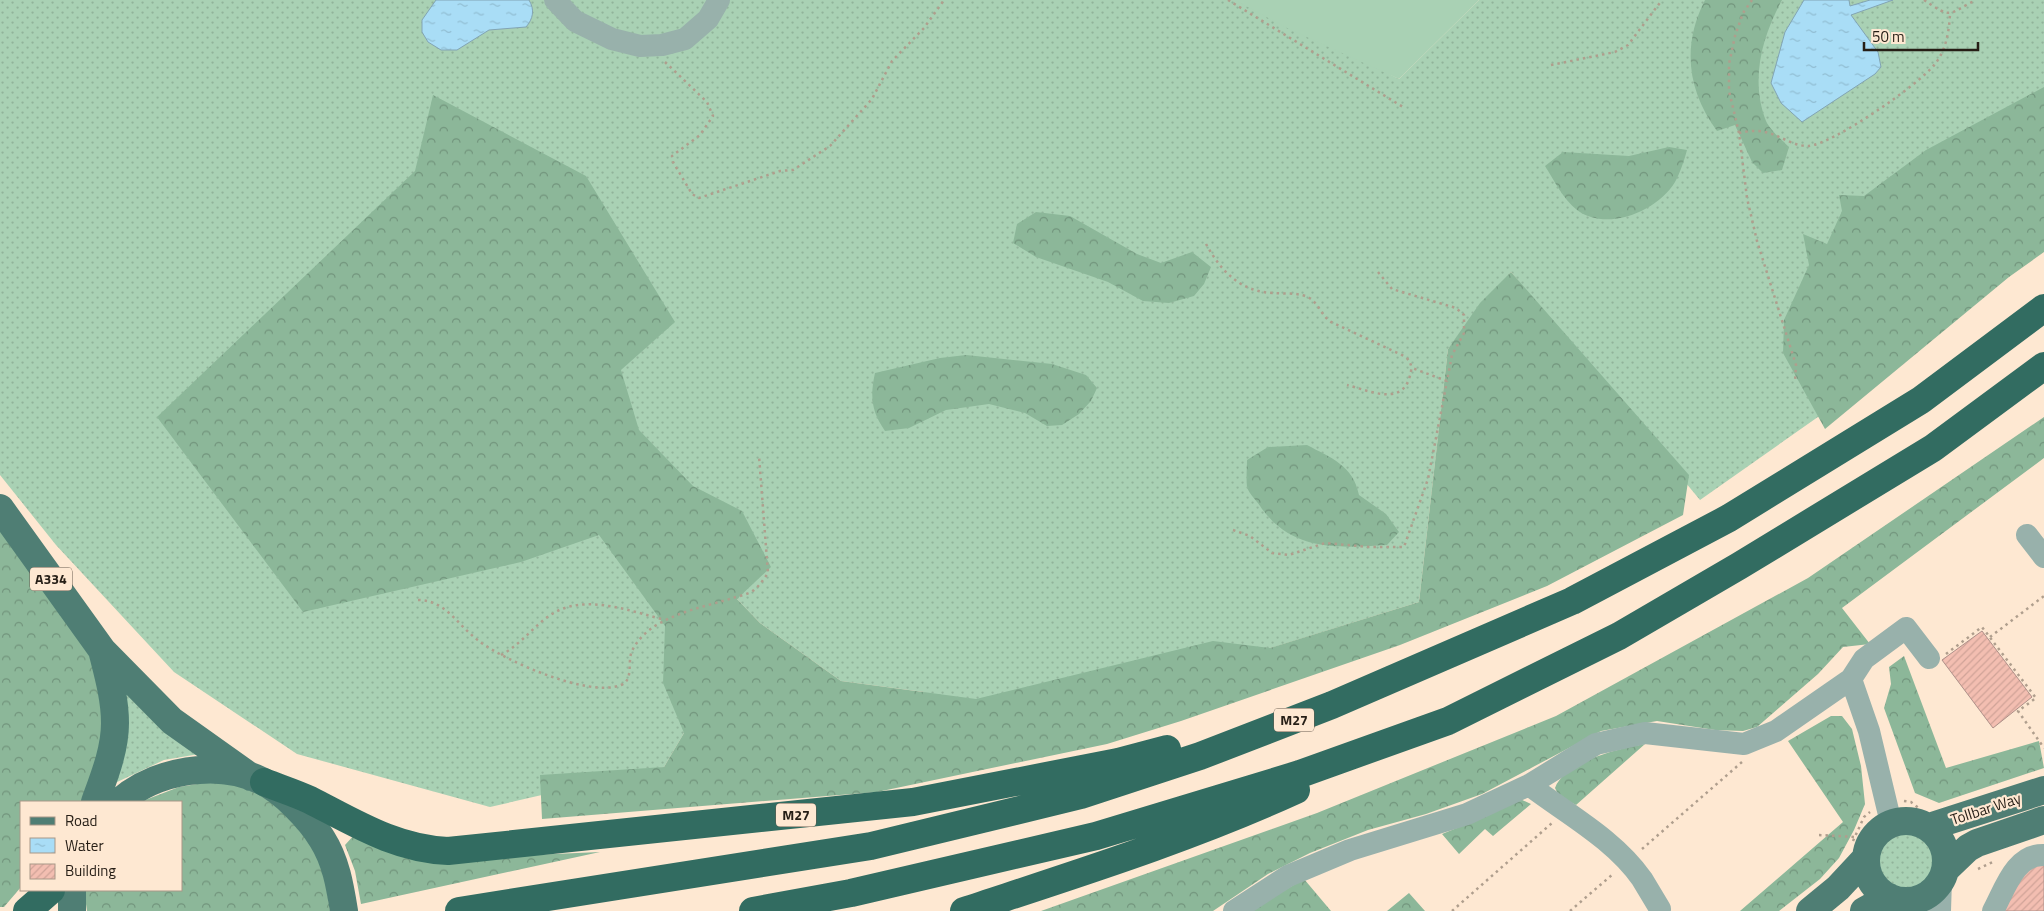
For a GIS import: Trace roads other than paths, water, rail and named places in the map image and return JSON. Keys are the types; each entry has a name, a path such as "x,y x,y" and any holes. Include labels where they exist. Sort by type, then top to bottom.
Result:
{"highway":[{"name":"M27","path":"460,911 871,846 1081,795 1200,756 1332,705 1572,601 1729,518 1921,400 2044,308"},
{"path":"964,911 1247,813 1448,720 1618,636 1739,566 1933,448 2044,366"},
{"name":"M27","path":"257,779 308,799 371,832 395,842 431,850 470,850 913,802 1118,762 1332,705"},
{"path":"753,911 851,893 1096,836 1300,774 1448,720"},
{"path":"27,911 50,891"}],"main road":[{"name":"A334","path":"0,508 102,650 172,721 257,779"},
{"name":"A334","path":"95,801 107,768 115,725 114,705 102,650"},
{"path":"120,801 138,788 154,780 191,771 210,770 257,779 299,811 322,838 338,876 344,909"},
{"name":"Tollbar Way","path":"1929,827 2044,790"},
{"path":"1860,848 1867,848 1873,837 1891,823 1904,820 1917,822 1929,827 1943,846 1946,858 1943,875 1928,894 1903,903 1864,911"},
{"name":"Tollbar Way","path":"1943,875 1968,848 1977,843 2044,820"},
{"path":"1860,848 1867,871 1879,891 1903,903"},
{"path":"1810,911 1838,888 1860,848"},
{"path":"72,891 72,911"}],"lane":[{"path":"556,0 575,21 612,40 640,46 685,39 708,19 719,0"},
{"path":"2027,534 2044,557"},
{"path":"1234,911 1288,876 1350,850 1467,814 1529,785 1596,744 1644,733 1744,744 1776,731 1851,678 1864,659 1906,628 1925,652"},
{"path":"1851,678 1869,731 1891,823"},
{"path":"1529,785 1584,825 1626,862 1641,878 1660,909"},
{"path":"1993,911 2020,862 2030,856 2044,855"},
{"path":"1940,911 1943,875"}],"water":[{"path":"436,0 529,0 532,14 526,27 489,30 457,50 441,50 428,42 422,32 422,20"},
{"path":"1804,0 1849,0 1850,6 1870,0 1893,0 1851,15 1878,52 1881,67 1875,74 1802,122 1781,103 1771,83 1785,32"}]}
